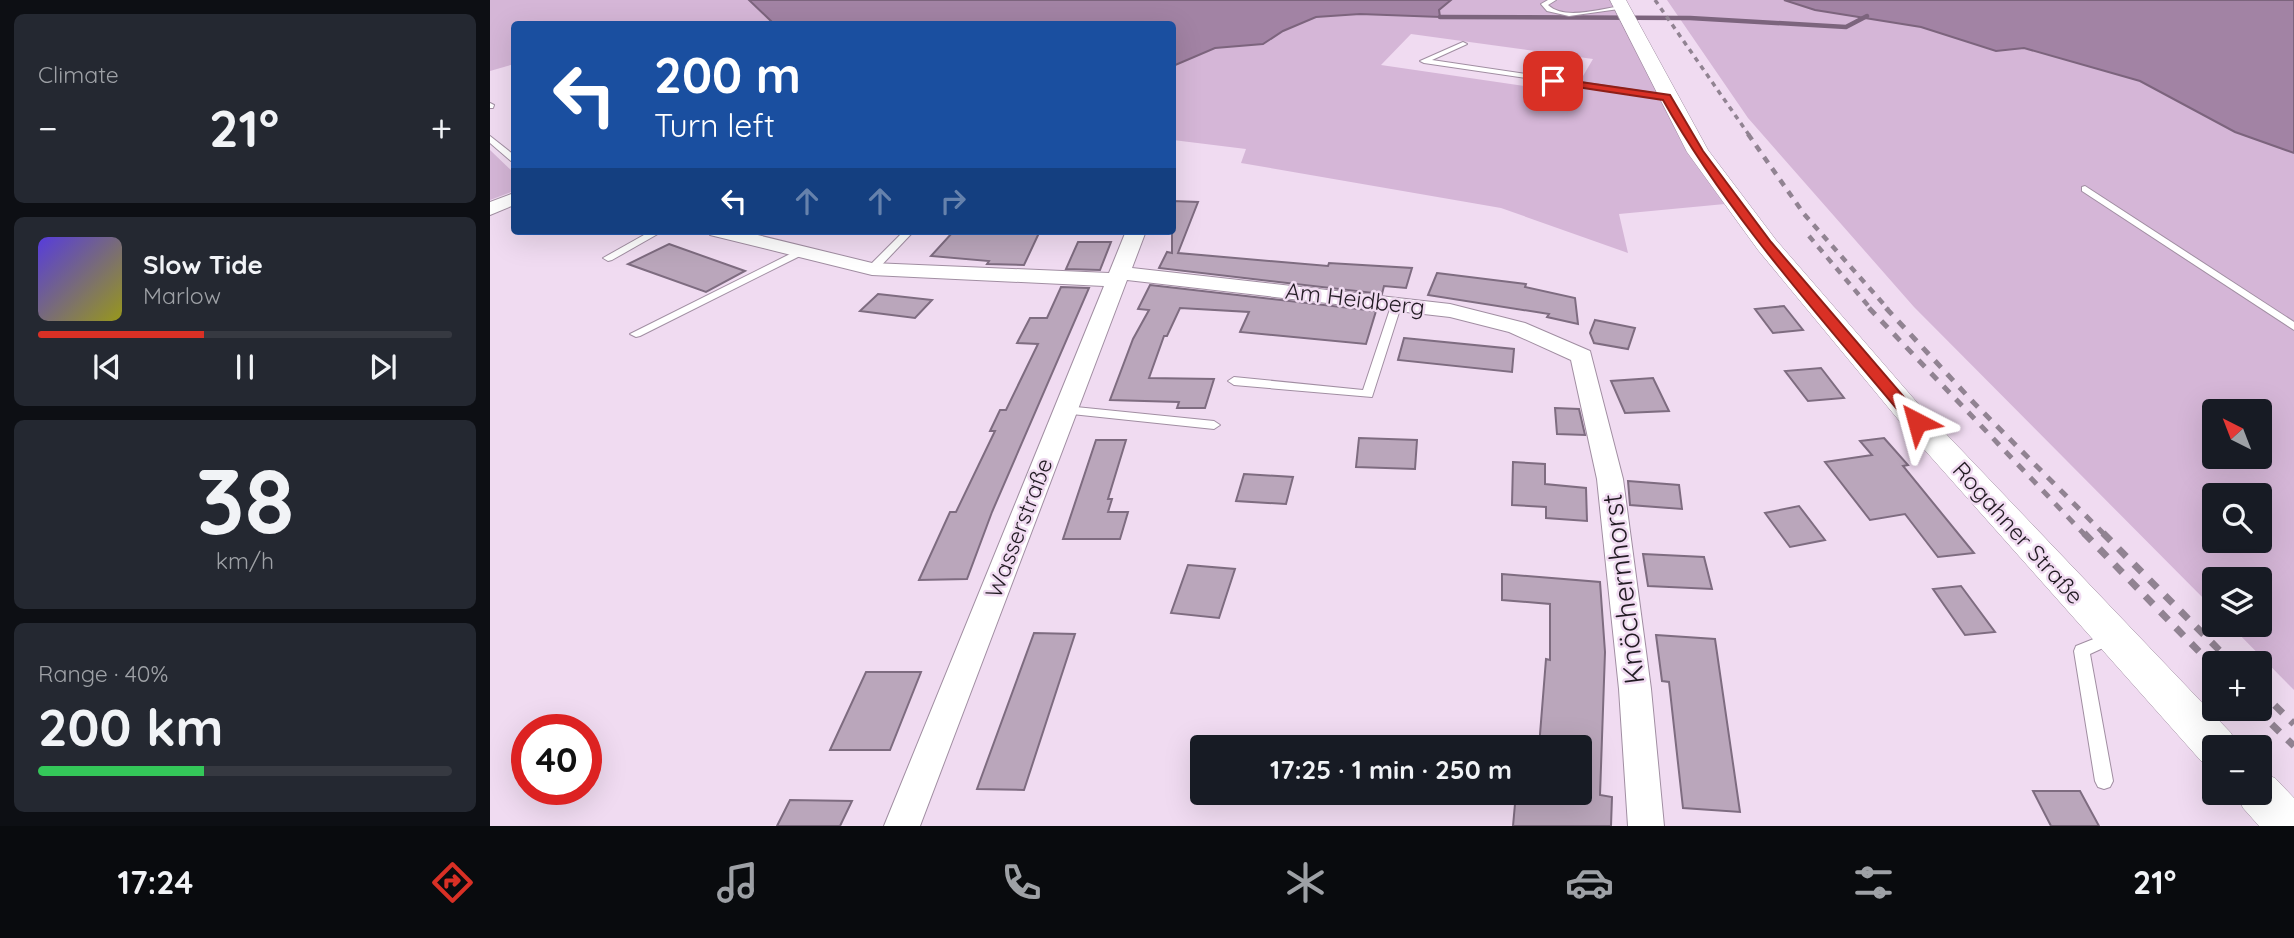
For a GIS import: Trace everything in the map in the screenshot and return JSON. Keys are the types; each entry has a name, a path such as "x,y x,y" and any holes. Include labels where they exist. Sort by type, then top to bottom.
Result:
{"street":[{"name":"Rogahner Straße","path":"1624,11 1698,152 1767,245 1917,422 2205,735"},
{"path":"490,209 511,200"},
{"name":"Am Heidberg","path":"733,235 872,270 1118,276 1397,303 1496,318 1554,340 1582,356"},
{"name":"Wasserstraße","path":"902,826 1134,235"},
{"name":"Knöchernhorst","path":"1582,356 1610,479 1635,689 1646,826"},
{"path":"2270,805 2290,826"}],"lane":[{"path":"1553,0 1544,4 1556,13 1624,11"},
{"path":"1463,44 1424,61 1667,97"},
{"path":"490,139 511,156"},
{"path":"2085,189 2294,327"},
{"path":"608,258 651,235"},
{"path":"872,270 905,235"},
{"path":"636,334 798,253"},
{"path":"1234,381 1368,394 1397,303"},
{"path":"1066,410 1214,425"},
{"path":"2104,781 2082,651 2114,637"}],"shaded area":[{"path":"490,0 749,0 771,21 511,21 511,65 490,71"},
{"path":"749,0 1451,0 1439,10 1440,17 1360,14 1316,17 1283,31 1263,44 1215,48 1176,65 1176,21 771,21"},
{"path":"1451,0 1609,0 1725,204 1619,214 1628,253 1501,208 1241,163 1246,149 1176,140 1176,64 1215,48 1263,44 1283,31 1316,17 1360,14 1440,17 1439,10","holes":["1411,34 1593,59 1573,93 1381,65"]},
{"path":"1667,0 1784,0 1815,10 1921,27 1995,51 2024,48 2140,81 2235,132 2294,153 2294,690 2272,668 2272,651 2256,651 2242,637 2272,637 2272,567 2202,567 2202,597 1914,307 1748,118"},
{"path":"1784,0 2294,0 2294,153 2235,132 2140,81 2024,48 1996,51 1921,27 1815,10"},
{"path":"490,150 511,170 511,192 490,200"}],"building":[{"path":"1176,201 1198,202 1178,253 1328,266 1329,263 1412,268 1406,288 1384,286 1382,294 1159,268 1167,252 1172,253 1172,235 1176,235"},
{"path":"950,235 1038,235 1024,265 987,264 989,261 931,256"},
{"path":"1078,242 1111,242 1100,270 1066,269"},
{"path":"669,244 745,271 706,292 628,264"},
{"path":"1437,273 1526,284 1525,287 1575,298 1578,324 1547,317 1549,314 1428,295"},
{"path":"1150,285 1376,311 1366,344 1240,332 1249,312 1180,308 1167,336 1164,336 1149,378 1214,379 1205,408 1177,408 1179,402 1110,400 1133,339 1149,310 1138,309"},
{"path":"1061,287 1089,288 992,512 967,579 919,580 950,512 956,512 995,431 990,431 1000,410 1006,410 1038,344 1017,343 1030,318 1047,318"},
{"path":"878,294 932,300 915,318 860,311"},
{"path":"1784,306 1803,330 1773,333 1755,309"},
{"path":"1595,320 1635,328 1628,349 1594,343 1590,333"},
{"path":"1404,338 1514,349 1512,372 1398,360"},
{"path":"1821,368 1844,398 1808,401 1785,371"},
{"path":"1653,378 1669,411 1625,413 1611,381"},
{"path":"1555,408 1579,409 1585,435 1557,434"},
{"path":"1359,438 1417,440 1415,469 1356,467"},
{"path":"1884,438 1908,465 1903,466 1974,553 1938,557 1905,514 1870,520 1825,462 1872,455 1860,441"},
{"path":"1096,440 1126,440 1108,499 1112,499 1108,512 1128,512 1120,539 1063,539"},
{"path":"1513,462 1545,464 1545,484 1586,488 1587,521 1546,518 1546,507 1512,505"},
{"path":"1244,474 1293,477 1286,504 1236,501"},
{"path":"1628,481 1679,485 1682,509 1630,505"},
{"path":"1799,506 1825,540 1790,547 1765,513"},
{"path":"1643,554 1704,557 1712,589 1648,586"},
{"path":"1188,565 1235,569 1219,618 1171,613"},
{"path":"1502,574 1600,582 1605,652 1600,795 1612,797 1611,826 1513,826 1515,805 1592,805 1592,735 1540,735 1546,659 1550,660 1550,604 1502,600"},
{"path":"1961,586 1995,632 1965,635 1933,589"},
{"path":"1034,633 1075,634 1024,790 977,789"},
{"path":"1656,635 1715,639 1740,812 1683,808 1669,682 1662,681"},
{"path":"866,672 921,672 890,750 830,750"},
{"path":"2033,791 2080,791 2099,826 2051,826"},
{"path":"790,800 852,801 840,826 777,826"}],"waterway":[{"path":"1440,17 1690,18 1846,27 1867,16"}],"railway":[{"path":"1655,0 1749,135"},
{"path":"1748,134 1804,214 1888,309"},
{"path":"1809,236 1871,309"},
{"path":"1869,308 2085,535"},
{"path":"1886,308 1974,403 2105,535"},
{"path":"2084,533 2202,655"},
{"path":"2103,533 2220,651"},
{"path":"2272,703 2294,724"},
{"path":"2268,721 2294,746"}],"route":[{"path":"1553,81 1667,97 1698,152 1767,245 1848,337 1917,422"}]}
